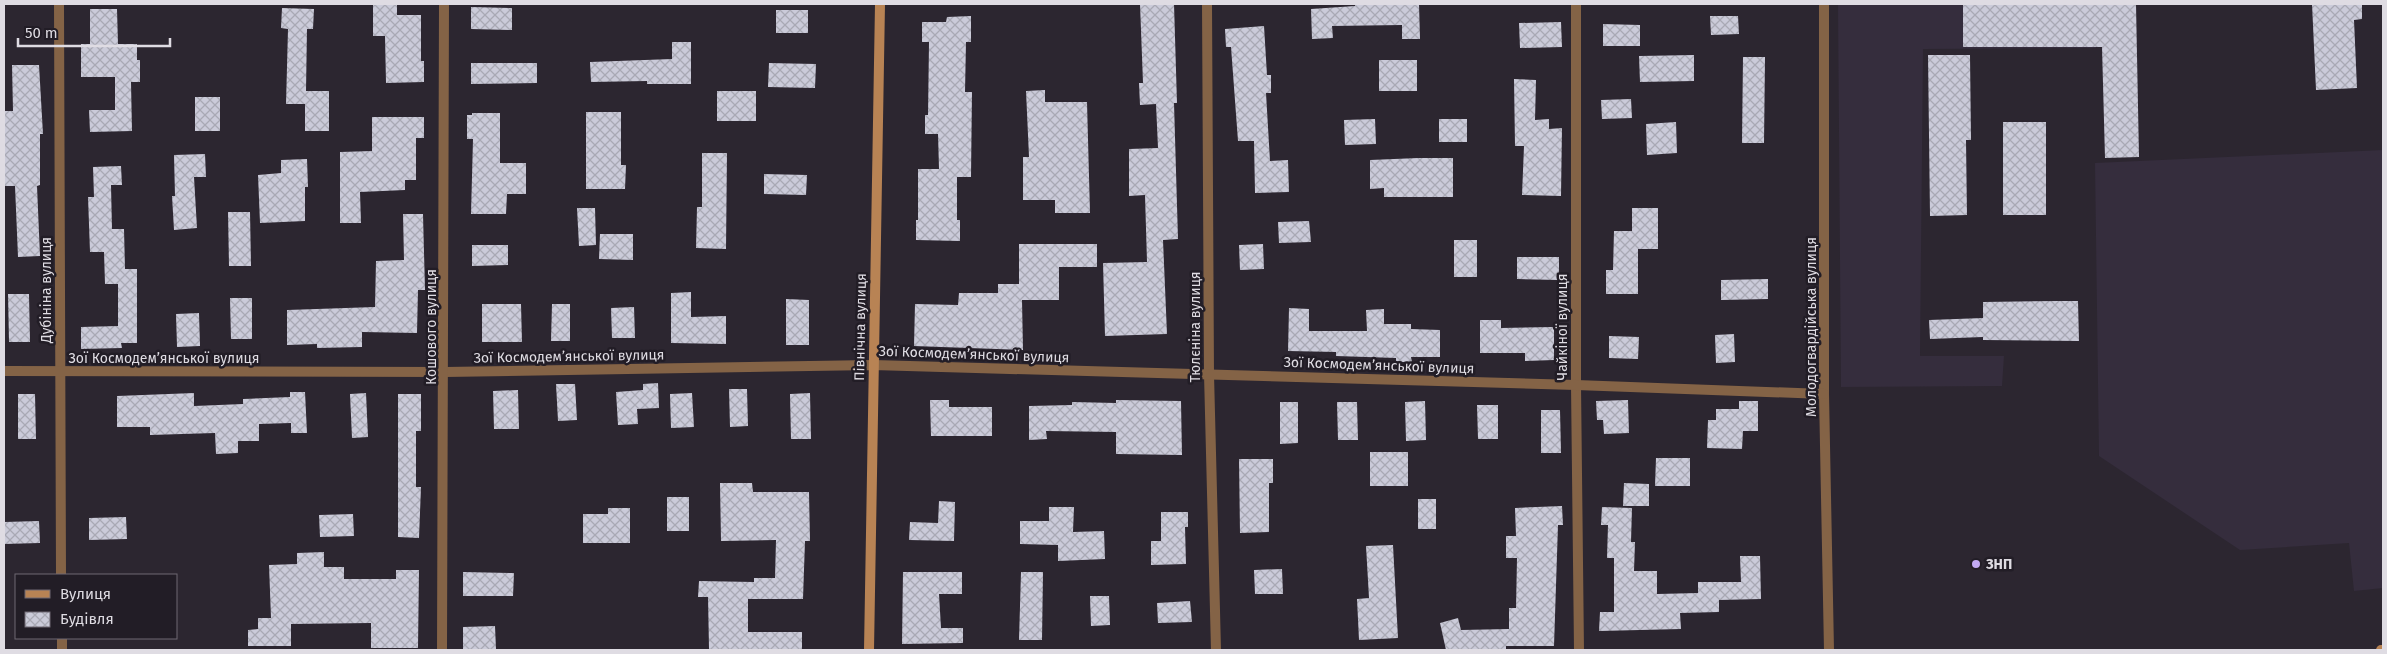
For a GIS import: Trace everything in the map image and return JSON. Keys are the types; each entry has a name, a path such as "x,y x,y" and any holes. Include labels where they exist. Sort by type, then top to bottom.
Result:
{"street":[{"name":"Дубініна вулиця","path":"59,4 61,574"},
{"name":"Кошового вулиця","path":"442,650 445,372 444,4"},
{"name":"Північна вулиця","path":"869,650 880,4"},
{"name":"Тюлєніна вулиця","path":"1207,4 1209,374 1216,650"},
{"name":"Чайкіної вулиця","path":"1576,4 1576,385 1579,650"},
{"name":"Молодогвардійська вулиця","path":"1824,4 1824,394 1829,650"},
{"name":"Зої Космодем’янської вулиця","path":"4,371 445,372 873,365 1824,394"}],"shaded area":[{"path":"1838,4 2095,4 2096,48 1923,49 1920,356 2004,356 2002,386 1841,387"},
{"path":"2383,150 2383,588 2354,591 2349,543 2240,550 2099,456 2095,163"}],"building":[{"path":"373,4 397,4 397,15 421,15 421,61 424,61 424,82 386,83 385,36 373,36"},
{"path":"1140,4 1174,4 1177,103 1174,103 1178,239 1163,240 1167,334 1105,336 1103,263 1147,262 1145,195 1129,196 1129,149 1158,148 1156,104 1140,105 1139,83 1143,83"},
{"path":"1355,4 1419,4 1420,39 1402,39 1402,25 1332,26 1333,38 1312,39 1311,9 1355,6"},
{"path":"1963,4 2136,4 2139,157 2105,158 2102,47 1963,47"},
{"path":"2312,4 2362,4 2362,19 2354,20 2357,88 2316,90"},
{"path":"471,7 512,8 512,30 471,29"},
{"path":"282,8 314,9 313,29 307,29 306,91 329,91 329,131 305,131 305,104 286,104 288,29 281,28"},
{"path":"90,9 117,9 118,44 137,44 137,60 140,60 140,82 131,82 132,131 90,132 89,110 115,110 115,77 81,77 81,44 90,44"},
{"path":"776,10 808,10 808,33 776,33"},
{"path":"971,16 971,42 966,42 965,92 972,92 971,177 957,177 957,220 960,220 960,241 916,240 918,169 939,169 938,134 925,134 925,115 928,115 929,42 922,42 922,22 946,22 947,17"},
{"path":"1710,16 1738,16 1739,34 1711,35"},
{"path":"1561,22 1562,47 1520,48 1519,23"},
{"path":"1603,24 1640,25 1640,46 1603,46"},
{"path":"1264,26 1267,75 1271,75 1271,93 1266,93 1270,161 1288,160 1289,192 1255,193 1254,141 1238,141 1231,47 1226,47 1225,29"},
{"path":"672,42 691,42 691,84 647,84 647,81 591,82 590,62 672,59"},
{"path":"1694,55 1694,81 1640,82 1639,56"},
{"path":"1928,55 1970,55 1971,140 1966,140 1967,215 1930,216"},
{"path":"1743,57 1765,57 1764,143 1742,143"},
{"path":"1379,60 1417,60 1417,91 1379,91"},
{"path":"471,63 537,63 537,83 471,84"},
{"path":"769,63 816,64 815,88 768,87"},
{"path":"12,65 39,65 43,134 40,134 40,185 37,186 40,256 18,257 15,186 4,186 4,111 13,111"},
{"path":"1514,79 1536,80 1535,120 1549,119 1549,129 1562,128 1561,196 1522,195 1524,146 1515,146"},
{"path":"1045,90 1045,102 1087,102 1090,213 1055,213 1055,200 1023,200 1023,157 1029,157 1026,91"},
{"path":"717,91 756,91 756,121 717,121"},
{"path":"195,97 220,97 220,131 195,131"},
{"path":"1631,99 1632,118 1602,119 1601,100"},
{"path":"586,112 621,112 621,165 626,165 625,189 586,189"},
{"path":"472,113 500,113 500,163 526,163 526,194 507,194 506,214 471,214 473,139 467,139 467,115 472,115"},
{"path":"372,117 424,117 424,138 416,138 416,180 405,180 405,190 360,192 361,223 340,223 340,152 372,151"},
{"path":"1375,119 1376,144 1345,145 1344,120"},
{"path":"1439,119 1467,119 1467,142 1439,142"},
{"path":"1676,122 1677,153 1647,155 1646,124"},
{"path":"2003,122 2046,122 2046,215 2003,215"},
{"path":"702,153 727,153 726,249 696,248 697,207 702,207"},
{"path":"205,154 206,177 194,177 197,228 174,230 172,196 175,196 174,155"},
{"path":"1453,158 1453,197 1384,197 1384,188 1370,189 1370,160"},
{"path":"307,159 308,187 305,187 305,221 260,223 258,175 281,173 281,160"},
{"path":"121,166 122,185 111,185 112,229 124,229 125,269 137,269 137,343 121,343 122,348 81,349 81,327 118,326 118,284 105,284 104,252 90,252 88,197 94,197 93,167"},
{"path":"764,174 807,175 806,195 764,194"},
{"path":"577,208 595,208 596,245 579,246"},
{"path":"1632,208 1658,208 1658,249 1638,249 1638,294 1606,294 1606,270 1613,270 1614,231 1632,231"},
{"path":"228,212 250,212 251,266 229,266"},
{"path":"403,214 423,214 425,290 418,290 417,333 362,332 362,347 317,348 317,344 287,345 287,310 375,307 376,261 404,260"},
{"path":"1309,221 1311,242 1279,243 1278,222"},
{"path":"600,234 633,234 633,260 599,259"},
{"path":"1454,240 1477,240 1477,277 1454,277"},
{"path":"1019,244 1097,244 1097,267 1059,267 1059,300 1022,300 1023,350 914,346 915,304 958,305 959,293 998,293 998,284 1019,284"},
{"path":"1263,244 1264,269 1240,270 1239,245"},
{"path":"472,245 508,245 508,265 472,266"},
{"path":"1517,257 1559,257 1559,280 1517,279"},
{"path":"1768,279 1768,299 1721,300 1721,280"},
{"path":"691,292 691,317 726,316 726,344 671,343 671,293"},
{"path":"8,294 29,294 30,342 9,342"},
{"path":"230,298 252,298 252,339 231,339"},
{"path":"786,299 809,300 809,345 786,345"},
{"path":"2078,301 2079,341 1983,340 1983,337 1930,339 1929,320 1983,318 1983,302"},
{"path":"482,304 521,304 522,342 482,342"},
{"path":"552,304 570,304 570,341 551,341"},
{"path":"634,307 635,338 612,338 611,308"},
{"path":"1289,308 1309,309 1309,331 1367,331 1366,310 1384,309 1384,324 1411,324 1411,329 1440,330 1440,357 1411,357 1412,362 1396,362 1396,358 1336,356 1336,352 1288,351"},
{"path":"199,313 200,346 177,347 176,314"},
{"path":"1480,320 1501,320 1501,328 1554,327 1554,360 1525,361 1525,353 1480,353"},
{"path":"1734,334 1735,362 1716,363 1715,335"},
{"path":"1609,336 1639,337 1638,359 1609,358"},
{"path":"658,383 659,408 637,409 638,424 618,425 616,392 643,390 643,384"},
{"path":"556,384 575,384 577,420 558,421"},
{"path":"729,389 747,389 748,426 730,427"},
{"path":"518,390 519,429 494,429 493,391"},
{"path":"290,392 305,392 307,433 291,433 291,423 259,424 259,441 238,441 238,453 216,454 215,433 150,435 150,427 117,427 117,396 194,393 194,406 243,404 243,399 290,397"},
{"path":"366,393 368,437 352,438 350,394"},
{"path":"692,393 694,427 671,428 670,394"},
{"path":"810,393 811,439 791,439 790,394"},
{"path":"18,394 35,394 36,439 18,439"},
{"path":"398,394 421,394 421,431 416,431 416,487 421,487 419,538 398,537"},
{"path":"930,400 949,400 949,407 992,407 992,436 931,436"},
{"path":"1116,400 1181,401 1182,455 1116,454 1116,432 1046,431 1047,439 1029,440 1029,406 1072,405 1072,402 1116,403"},
{"path":"1628,400 1629,433 1604,434 1603,420 1597,420 1596,401"},
{"path":"1425,401 1426,440 1406,441 1405,402"},
{"path":"1739,401 1758,401 1758,431 1743,431 1742,449 1707,448 1708,420 1716,420 1716,409 1739,409"},
{"path":"1280,402 1298,402 1298,443 1280,444"},
{"path":"1337,402 1357,402 1358,440 1338,440"},
{"path":"1477,405 1498,405 1498,439 1478,439"},
{"path":"1541,410 1560,410 1561,453 1541,453"},
{"path":"1370,452 1408,452 1408,486 1370,486"},
{"path":"1656,458 1690,458 1690,486 1655,486"},
{"path":"1239,459 1273,459 1273,483 1269,483 1269,532 1240,533"},
{"path":"720,483 752,483 753,492 809,492 810,541 805,541 803,599 748,599 748,632 802,632 802,649 709,649 708,597 698,597 699,581 754,582 754,578 775,578 776,540 721,541"},
{"path":"1624,483 1649,484 1649,506 1623,506"},
{"path":"667,497 689,497 689,531 667,531"},
{"path":"1418,499 1436,499 1436,529 1418,529"},
{"path":"939,501 955,502 954,541 909,540 910,522 938,523"},
{"path":"1562,506 1563,525 1558,525 1554,646 1506,646 1506,650 1446,650 1440,623 1458,618 1461,630 1509,629 1509,608 1516,608 1517,558 1506,558 1506,536 1516,536 1515,508"},
{"path":"1049,507 1074,507 1073,532 1104,531 1105,559 1058,561 1058,545 1020,544 1020,521 1049,521"},
{"path":"1602,507 1632,508 1631,542 1635,542 1634,571 1657,571 1657,594 1698,593 1698,582 1741,582 1740,556 1760,556 1761,599 1719,600 1719,612 1680,613 1681,629 1599,631 1600,612 1614,612 1614,558 1607,558 1608,525 1601,525"},
{"path":"608,508 630,508 630,543 583,543 583,514 608,514"},
{"path":"1161,512 1188,512 1188,527 1185,527 1186,564 1151,565 1151,541 1161,541"},
{"path":"353,514 354,536 320,537 319,515"},
{"path":"126,517 127,539 89,540 89,518"},
{"path":"39,521 40,543 4,544 4,522"},
{"path":"1393,545 1398,638 1359,640 1357,599 1369,598 1366,546"},
{"path":"324,552 324,567 344,567 344,579 396,579 396,570 419,570 418,648 371,648 371,623 291,624 291,646 248,646 248,630 258,629 258,618 271,618 269,565 297,564 297,553"},
{"path":"1282,569 1283,594 1255,594 1254,570"},
{"path":"463,572 514,573 513,596 463,596"},
{"path":"903,572 962,572 962,594 939,594 941,628 963,628 963,643 902,644"},
{"path":"1021,572 1043,572 1042,640 1019,640"},
{"path":"1090,596 1109,596 1110,625 1091,626"},
{"path":"1190,601 1192,622 1158,623 1157,603"},
{"path":"495,626 496,649 463,650 463,627"}],"place":[{"name":"ЗНП","path":"1976,564"}]}
